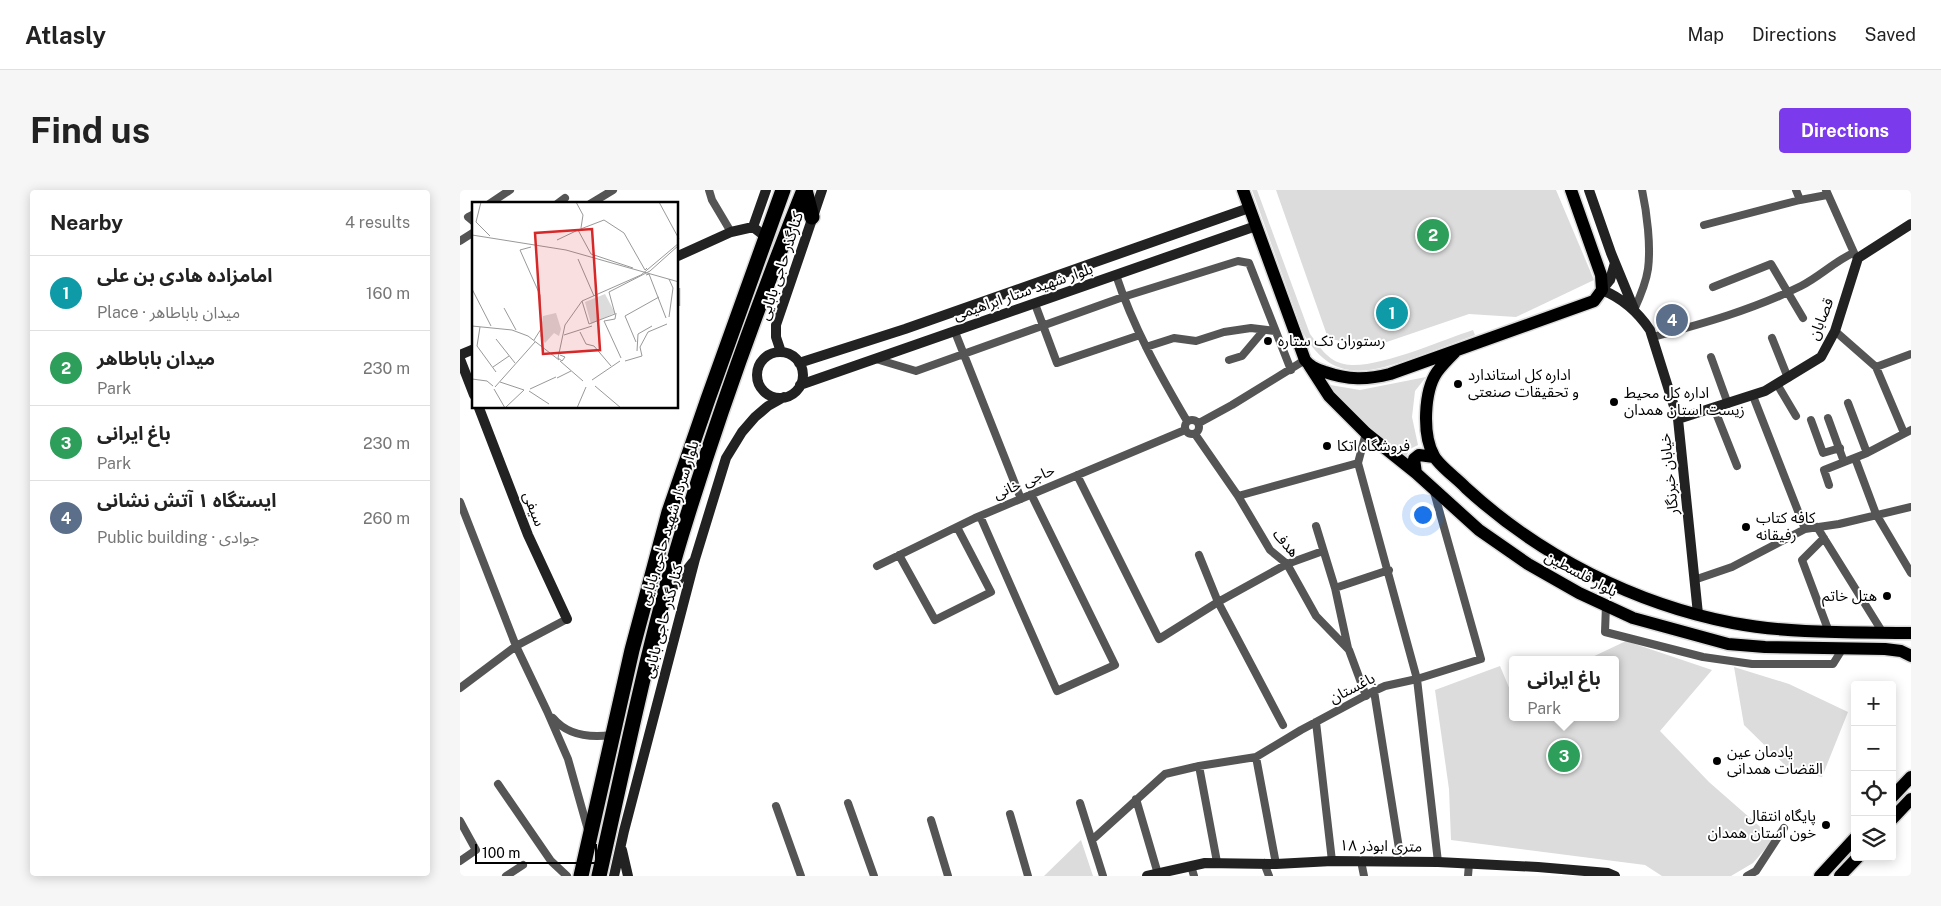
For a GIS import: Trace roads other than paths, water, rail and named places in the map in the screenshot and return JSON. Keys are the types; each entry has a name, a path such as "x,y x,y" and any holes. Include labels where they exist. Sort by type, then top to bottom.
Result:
{"highway":[{"name":"بلوار سردار شهید حاجی بابایی","path":"581,876 632,650 670,512 784,190"},
{"name":"بلوار سردار شهید حاجی بابایی","path":"599,876 647,664 686,518 783,243 805,190"},
{"path":"805,190 812,217"}],"main road":[{"path":"752,227 766,190"},
{"name":"کنارگذر حاجی بابایی","path":"781,352 776,337 776,325 822,190"},
{"name":"بلوار فلسطین","path":"1243,190 1307,363 1329,396 1366,433 1416,473 1479,530 1528,564 1579,593 1633,618 1728,644 1765,647 1902,651 1911,656"},
{"path":"1571,190 1601,275 1602,290"},
{"name":"خیابان خبرنگار","path":"1589,190 1634,310"},
{"name":"بلوار شهید ستار ابراهیمی","path":"799,363 904,329 1250,208"},
{"path":"1222,217 1229,220 1230,232 1227,236"},
{"path":"1855,256 1911,224"},
{"name":"بلوار شهید ستار ابراهیمی","path":"800,385 1256,226"},
{"path":"679,256 731,232 752,227 766,237"},
{"name":"قصابان","path":"1678,420 1753,396 1788,378 1821,357 1835,331 1855,256"},
{"path":"1307,363 1336,376 1351,379 1371,379 1390,374 1594,301 1610,280 1615,263"},
{"name":"خیابان خبرنگار","path":"1602,290 1614,294 1642,318 1653,337 1678,420 1698,614"},
{"path":"460,355 472,350"},
{"path":"781,352 794,358 799,363 802,370 800,385 791,395 776,398 763,391 757,377 761,362 774,353 781,352"},
{"path":"1416,473 1414,459 1419,455 1434,457 1427,429 1427,400 1436,373 1455,352"},
{"path":"460,360 472,390"},
{"name":"کنار گذر حاجی بابایی","path":"614,876 620,846 695,559 726,458 754,417 784,397"},
{"name":"سیفی","path":"478,409 528,535 567,619"},
{"name":"بلوار فلسطین","path":"1434,457 1493,512 1540,545 1589,573 1641,597 1732,623 1768,628 1829,632 1911,633"},
{"path":"664,599 695,559"},
{"path":"1896,793 1911,777"},
{"path":"1895,816 1911,799"},
{"path":"1820,876 1851,842"},
{"path":"620,846 628,876"},
{"name":"۱۸ متری ابوذر","path":"1147,876 1192,871 1217,862 1276,864 1332,861 1438,862 1611,875"},
{"path":"1840,876 1854,861"}],"street":[{"path":"492,202 510,190"},
{"path":"593,202 613,190"},
{"path":"709,190 712,200 731,232"},
{"path":"1634,310 1644,286 1648,269 1642,190"},
{"path":"1796,190 1800,200"},
{"path":"1653,337 1749,309 1804,285 1840,259 1855,256 1826,193 1704,225"},
{"path":"560,202 565,198"},
{"path":"460,241 472,233"},
{"path":"876,359 916,371 1123,298 1238,261 1249,263 1291,370"},
{"path":"1713,287 1771,264 1803,318"},
{"path":"1116,275 1123,298 1140,335 1187,422"},
{"path":"1035,304 1057,363 1140,335"},
{"path":"1146,347 1174,338 1196,341 1224,332 1251,328 1275,331"},
{"path":"1229,360 1242,356 1264,330"},
{"path":"1829,485 1824,470 1867,453 1908,432 1876,367 1835,331"},
{"path":"955,332 1021,499"},
{"path":"1772,338 1788,378"},
{"path":"1876,367 1911,354"},
{"path":"1711,357 1728,404"},
{"path":"1198,423 1291,370 1307,363"},
{"path":"1777,384 1796,416"},
{"path":"1753,396 1805,529"},
{"path":"1848,403 1867,453"},
{"path":"1714,408 1737,466"},
{"path":"1828,418 1844,462"},
{"path":"1193,419 1198,423 1199,427 1195,434 1188,433 1185,430 1187,422 1193,419"},
{"path":"1811,420 1824,453 1840,448"},
{"name":"حاجی خانی","path":"877,566 980,516 1185,430"},
{"path":"1366,433 1358,463 1389,570 1417,679 1438,862"},
{"name":"هدف","path":"1195,434 1238,496 1270,550 1287,564 1316,616 1349,650 1366,696"},
{"path":"1855,458 1876,514 1911,573"},
{"path":"1238,496 1358,463"},
{"path":"1076,475 1159,638 1218,602 1287,564 1323,551"},
{"name":"باغستان","path":"1092,840 1165,774 1199,766 1256,758 1316,722 1385,686 1417,679 1481,660 1433,488"},
{"path":"980,516 1056,691 1115,664 1031,494"},
{"path":"460,502 516,646 568,759 590,836"},
{"path":"1694,580 1732,568 1805,529 1839,524 1911,507"},
{"path":"1316,526 1335,588 1349,650"},
{"path":"899,555 935,620 991,592 957,527"},
{"path":"1817,527 1883,633"},
{"path":"1824,538 1802,560 1829,632"},
{"path":"1199,556 1218,602 1283,724"},
{"path":"1335,588 1389,570"},
{"path":"1606,605 1605,632 1703,657 1752,664 1833,664 1844,648"},
{"path":"460,688 516,646 567,619"},
{"path":"1374,691 1401,861"},
{"path":"547,710 557,722 569,731 582,736 612,735"},
{"path":"1316,722 1332,861"},
{"path":"1256,758 1276,864"},
{"path":"1199,766 1217,862"},
{"path":"498,784 551,861 567,876"},
{"path":"1136,799 1158,874"},
{"path":"848,803 874,876"},
{"path":"1080,803 1103,876"},
{"path":"776,806 801,876"},
{"path":"1010,814 1028,876"},
{"path":"930,820 948,876"},
{"path":"460,821 476,850 460,861"},
{"path":"1747,876 1756,871 1784,828"},
{"path":"1361,861 1364,876"},
{"path":"1264,863 1269,876"},
{"path":"1468,876 1469,864"},
{"path":"506,876 523,865"}],"place":[{"name":"میدان باباطاهر","path":"1433,235"},
{"name":"امامزاده هادی بن علی","path":"1392,313"},
{"name":"ایستگاه ۱ آتش نشانی","path":"1672,320"},
{"name":"رستوران تک ستاره","path":"1268,341"},
{"name":"اداره کل استاندارد و تحقیقات صنعتی","path":"1458,384"},
{"name":"اداره کل محیط زیست استان همدان","path":"1614,402"},
{"name":"فروشگاه اتکا","path":"1327,446"},
{"name":"کافه کتاب رفیقانه","path":"1746,527"},
{"name":"هتل خاتم","path":"1887,596"},
{"name":"باغ ایرانی","path":"1564,756"},
{"name":"یادمان عین القضات همدانی","path":"1717,761"},
{"name":"پایگاه انتقال خون استان همدان","path":"1826,825"}]}
